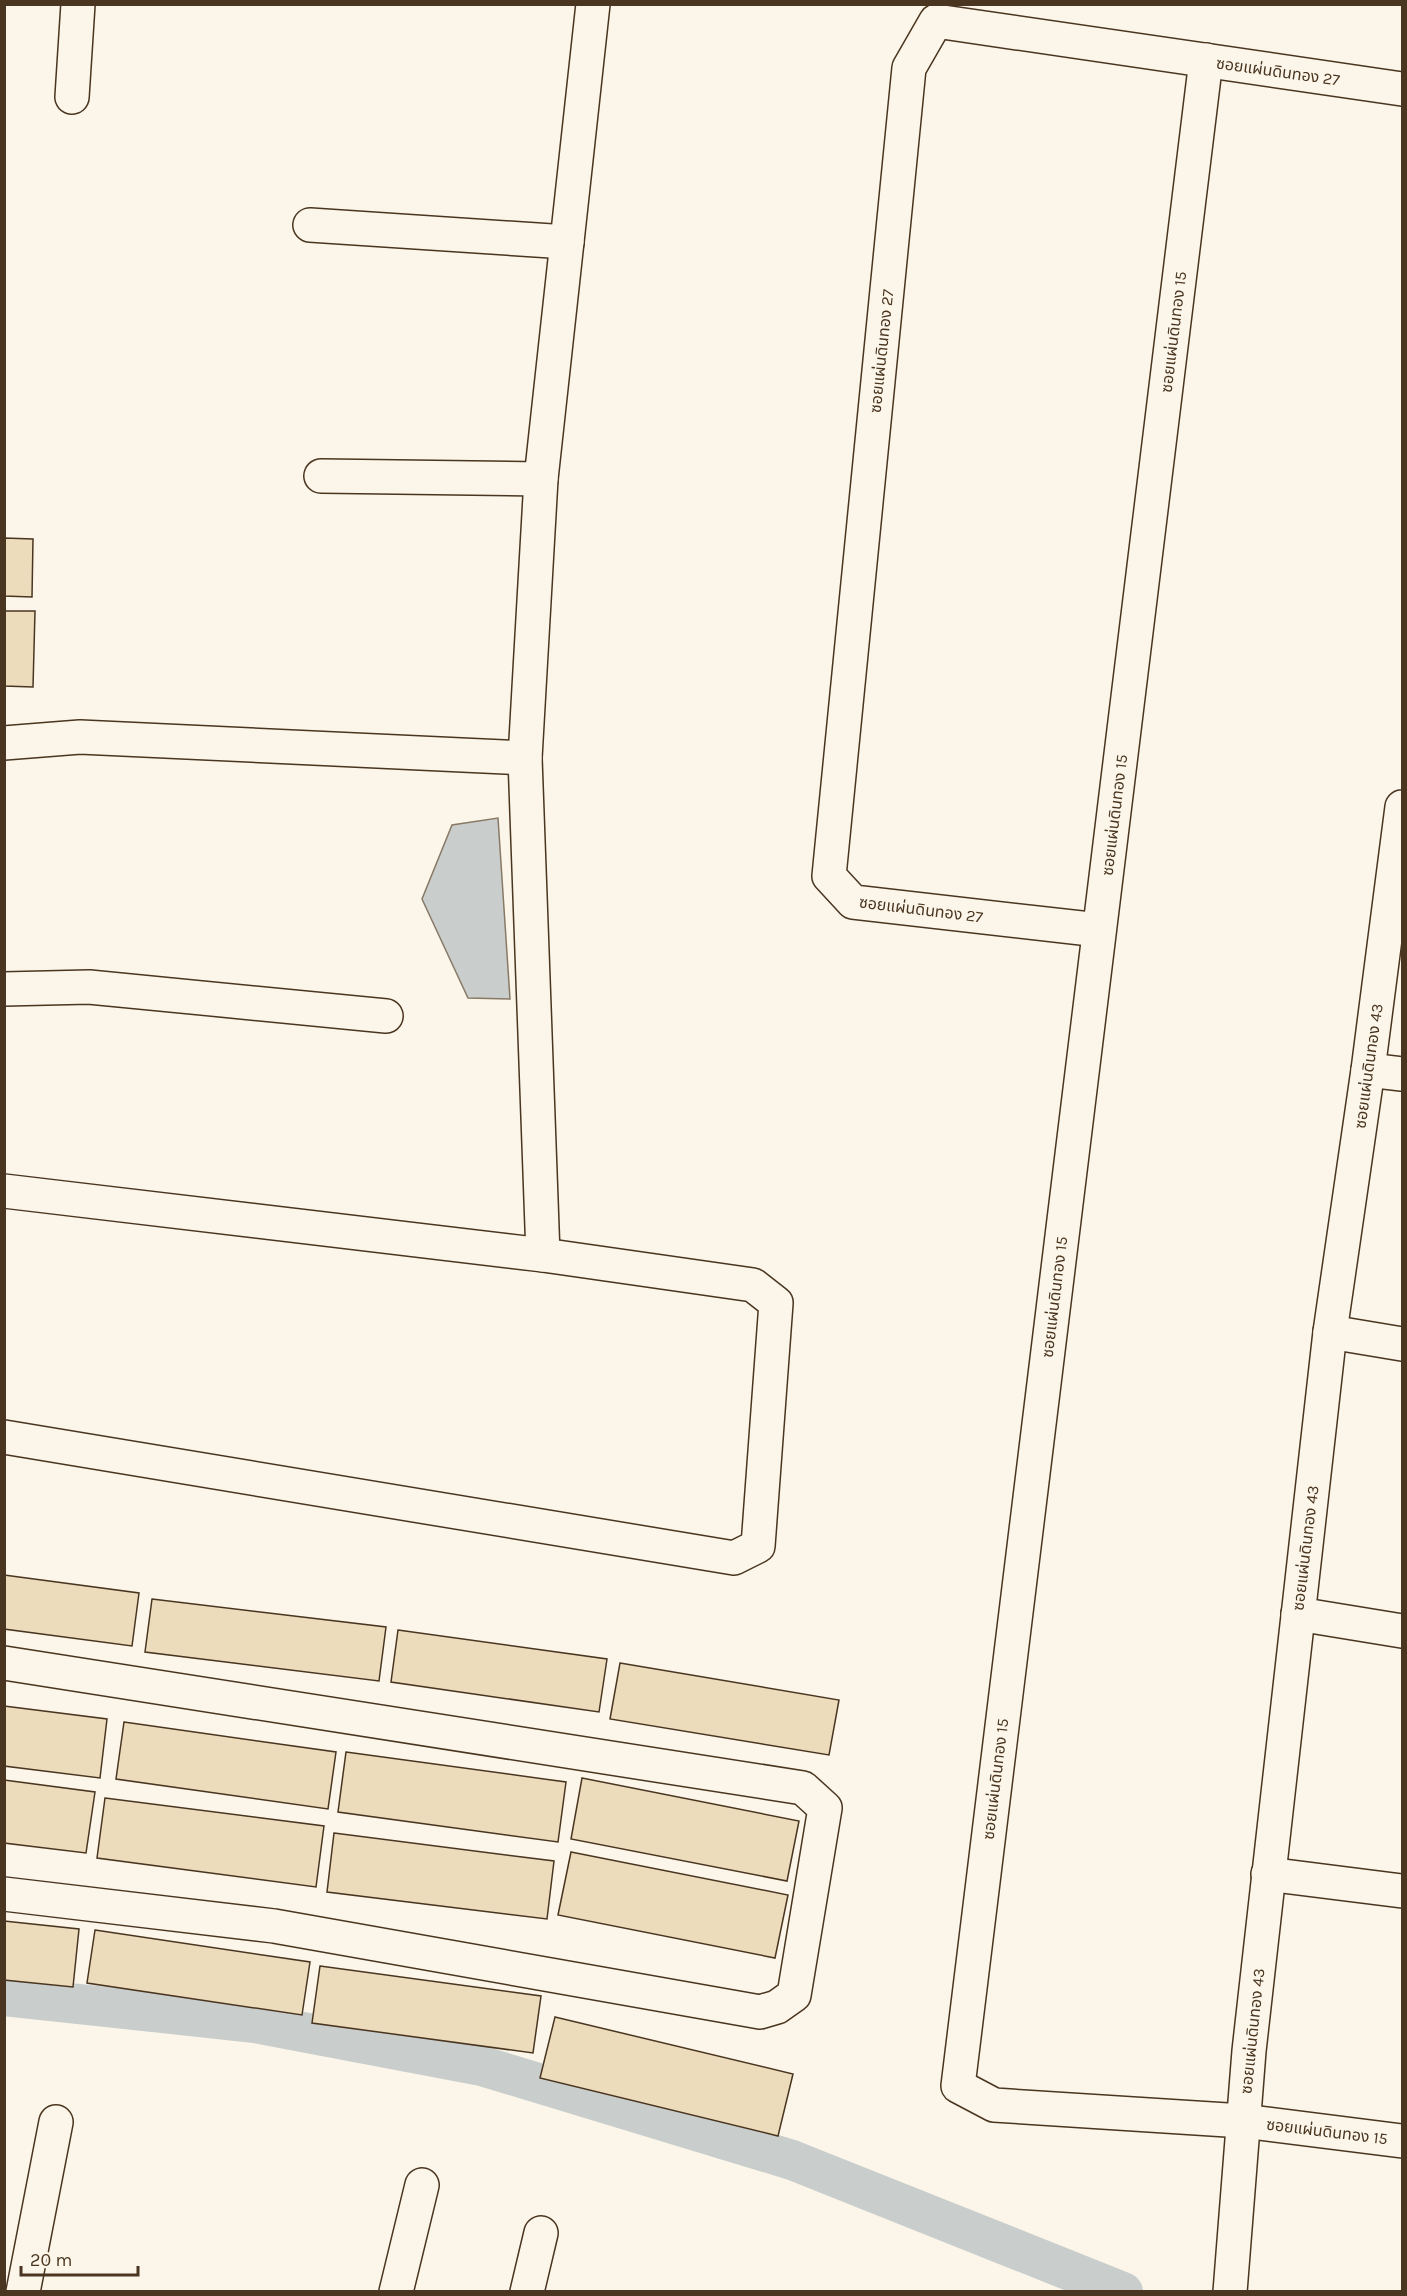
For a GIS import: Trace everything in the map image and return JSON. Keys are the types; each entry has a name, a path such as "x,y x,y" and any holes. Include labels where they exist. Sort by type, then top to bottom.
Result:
{"street":[{"path":"72,97 78,4"},
{"path":"543,1255 525,758 541,479 593,4"},
{"name":"ซอยแผ่นดินทอง 27","path":"1099,930 853,902 829,876 909,68 936,21 1402,89"},
{"name":"ซอยแผ่นดินทอง 15","path":"1206,60 958,2086 994,2105 1243,2121 1402,2141"},
{"path":"310,225 567,242"},
{"path":"321,476 541,479"},
{"path":"4,743 80,737 525,758"},
{"name":"ซอยแผ่นดินทอง 43","path":"1230,2292 1243,2121 1268,1874 1330,1332 1368,1070 1402,807"},
{"path":"4,989 89,987 386,1016"},
{"path":"1368,1070 1402,1074"},
{"path":"4,1191 543,1255 753,1285 776,1303 758,1546 734,1558 4,1437"},
{"path":"1330,1332 1402,1344"},
{"path":"1298,1614 1402,1630"},
{"path":"4,1663 803,1788 825,1808 794,1995 777,2007 760,2012 274,1926 4,1894"},
{"path":"1268,1874 1402,1891"},
{"path":"23,2292 56,2122"},
{"path":"396,2292 422,2185"},
{"path":"527,2292 541,2233"}],"shaded area":[{"path":"498,818 510,999 468,998 422,899 452,825"}],"building":[{"path":"4,538 33,539 32,597 4,596"},
{"path":"4,611 35,611 33,687 4,686"},
{"path":"4,1575 139,1593 132,1646 4,1629"},
{"path":"152,1599 386,1627 379,1681 145,1652"},
{"path":"398,1630 607,1659 599,1712 391,1682"},
{"path":"620,1663 839,1700 829,1755 610,1719"},
{"path":"4,1706 107,1719 100,1778 4,1766"},
{"path":"124,1722 336,1752 328,1809 116,1779"},
{"path":"346,1752 566,1782 558,1842 338,1812"},
{"path":"582,1778 799,1821 787,1881 571,1839"},
{"path":"4,1780 95,1792 86,1853 4,1843"},
{"path":"105,1798 324,1826 316,1887 97,1858"},
{"path":"334,1833 554,1861 547,1919 327,1892"},
{"path":"571,1852 788,1895 775,1958 558,1915"},
{"path":"4,1921 79,1929 73,1987 4,1980"},
{"path":"95,1930 310,1962 302,2015 87,1983"},
{"path":"320,1966 541,1996 533,2053 312,2023"},
{"path":"555,2017 793,2074 778,2136 540,2078"}],"waterway":[{"path":"4,1996 255,2023 482,2066 792,2160 1123,2292"}]}
